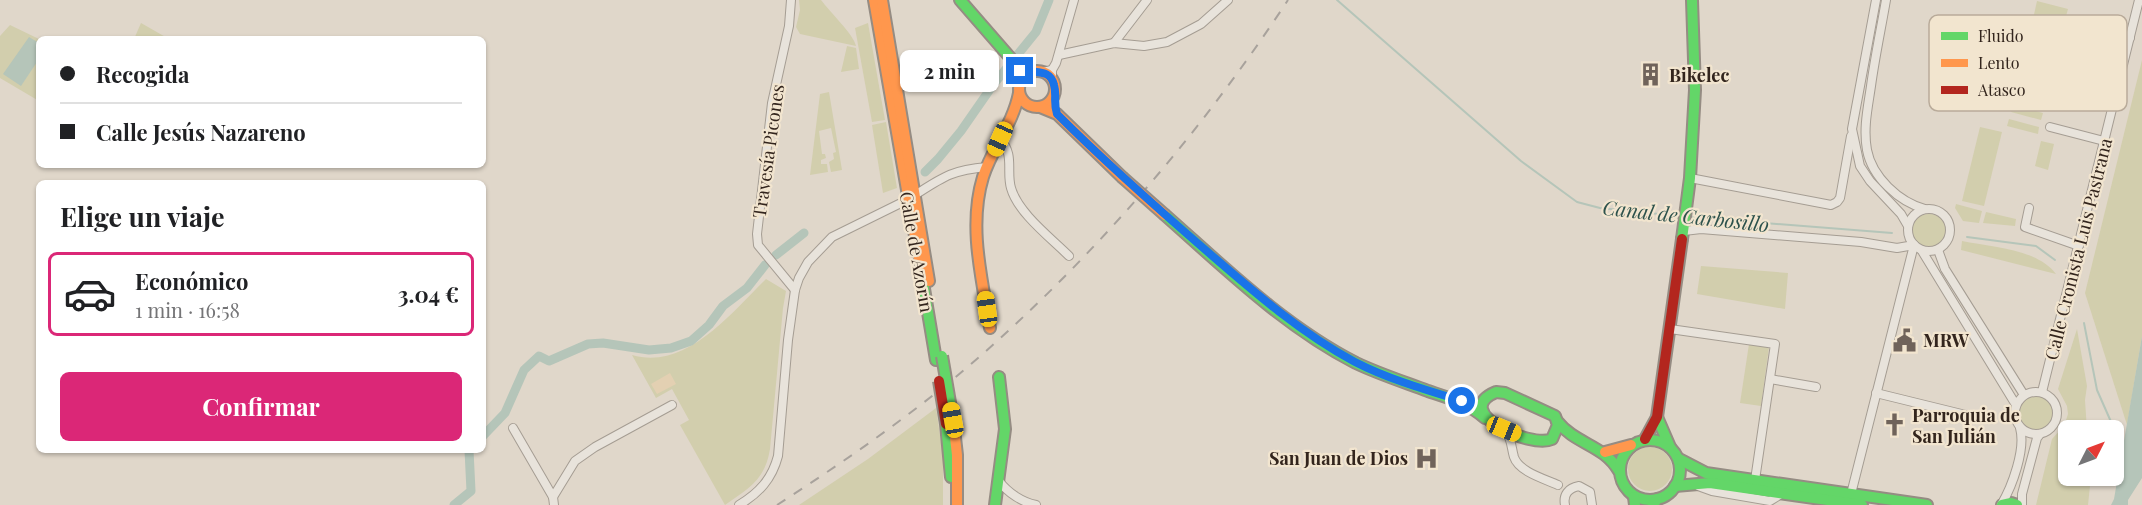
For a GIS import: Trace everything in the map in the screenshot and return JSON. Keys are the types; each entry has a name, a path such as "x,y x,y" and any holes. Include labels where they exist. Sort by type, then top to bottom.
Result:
{"main road":[{"name":"Calle de Azorín","path":"874,0 957,455 957,505"},
{"name":"Calle de Azorín","path":"882,0 911,198"},
{"path":"960,0 1021,70 1044,73 1055,86 1054,105 1057,114"},
{"path":"1645,439 1657,417 1687,211 1695,90 1692,0"},
{"path":"990,328 979,251 977,201 987,167 1013,113 1019,93 1021,76 1014,62"},
{"path":"1021,81 1044,73"},
{"path":"1019,93 1023,100 1057,114 1165,215 1277,311 1318,340 1365,366 1462,401 1474,407 1492,424 1529,439 1539,442 1558,438 1573,439 1605,452 1611,456 1626,490 1634,501 1655,502 1675,486 1679,479 1679,459"},
{"path":"1013,113 1024,107 1047,104 1054,94"},
{"path":"995,505 1005,429 999,377"},
{"path":"1462,401 1480,400 1496,392 1505,393 1547,411 1573,439"},
{"path":"1485,418 1482,409 1487,396"},
{"path":"1657,417 1670,447 1679,459 1706,473 1755,480 1788,491 1862,505"},
{"path":"1549,441 1556,434 1557,420"},
{"name":"Calle de Azorín","path":"950,422 950,505"},
{"path":"1605,452 1614,451 1645,439 1662,442 1670,447"},
{"path":"1619,471 1624,452 1631,445"},
{"path":"1675,486 1710,483 1788,491 1851,494 1927,505"},
{"path":"2002,505 2011,503 2019,505"}],"street":[{"name":"Travesía Picones","path":"791,0 789,26 772,103 757,234 758,245 795,290"},
{"path":"1044,73 1059,56 1074,0"},
{"path":"1114,43 1147,0"},
{"path":"1059,56 1114,43 1144,46 1167,42 1201,24 1228,0"},
{"path":"1690,178 1832,205 1837,202 1845,174 1876,0"},
{"path":"1886,0 1865,121 1867,150 1881,178 1893,192 1916,207 1940,212 1946,216 1950,237 1938,250 1923,251"},
{"name":"Calle Cronista Luis Pastrana","path":"2127,50 2139,0"},
{"name":"Calle Cronista Luis Pastrana","path":"2042,392 2112,111"},
{"path":"2050,127 2104,141"},
{"path":"1852,129 1860,166 1870,181 1901,214 1908,226"},
{"path":"1000,139 1011,160 1011,187 1020,206 1070,256"},
{"path":"1845,174 1850,168 1860,166"},
{"path":"739,505 759,491 775,468 795,290 808,262 832,237 911,198 942,177 959,170 987,167"},
{"path":"2029,208 2025,227 2079,246"},
{"path":"1925,209 1911,219 1908,233 1914,245 1923,251 2016,405"},
{"path":"1685,227 1861,242 1897,248 1914,245"},
{"path":"1851,494 1914,245"},
{"path":"1938,250 1945,270 2024,395"},
{"path":"1670,329 1775,344 1755,480"},
{"path":"1770,379 1816,387"},
{"path":"2002,505 2010,491 2023,438 2015,413 2016,405 2024,395 2030,392 2042,392 2053,399 2058,413 2053,427 2040,434 2032,434 2020,426"},
{"path":"1876,393 1982,419"},
{"path":"553,501 575,460 672,405"},
{"path":"513,428 553,501"},
{"path":"1504,429 1511,440 1514,455 1521,467 1569,491"},
{"path":"2019,505 2040,434"},
{"path":"1514,455 1515,448 1520,442 1529,439"},
{"path":"999,481 1025,503 1036,505"},
{"path":"1565,505 1569,491 1579,486 1587,489 1592,496 1592,505"}],"shaded area":[{"path":"799,0 821,0 856,46 800,34 796,27 800,10"},
{"path":"2037,1 2068,9 2066,15 2034,15"},
{"path":"141,23 164,36 135,36"},
{"path":"868,23 885,120 872,122 855,28"},
{"path":"10,25 36,38 36,99 0,78 0,36"},
{"path":"29,37 36,41 36,64 21,86 3,74"},
{"path":"847,46 856,48 859,69 841,72"},
{"path":"2142,60 2142,336 2127,425 2085,293"},
{"path":"829,92 842,170 831,172 829,162 834,159 833,153 836,152 831,128 819,131 822,154 825,154 826,158 821,160 821,164 827,164 828,172 810,175 820,94"},
{"path":"2036,111 2043,113 2041,120 2011,112"},
{"path":"2009,119 2039,127 2038,134 2007,126"},
{"path":"886,122 897,188 883,193 872,125"},
{"path":"1980,127 2002,132 1984,206 1962,201"},
{"path":"2041,141 2054,144 2048,170 2035,166"},
{"path":"1956,204 1982,211 1979,223 1963,221 1955,208"},
{"path":"1986,212 2016,219 2015,226 1983,223"},
{"path":"1929,214 1941,219 1946,231 1941,243 1929,248 1917,243 1912,231 1917,219"},
{"path":"1962,241 2026,254 2038,259 2056,274 1961,250"},
{"path":"1701,266 1788,273 1785,309 1697,294"},
{"path":"766,279 786,291 770,449 768,460 760,476 725,505 680,425 689,420 672,389 656,398 632,355 652,358 671,355 689,347 722,322"},
{"path":"2077,329 2087,386 2086,420 2066,420 2067,406 2058,389"},
{"path":"2142,336 2142,478 2128,500 2128,505 2111,505 2116,486 2124,486 2124,441"},
{"path":"1749,344 1769,347 1761,406 1740,403"},
{"path":"2036,396 2048,401 2053,413 2048,425 2036,430 2024,425 2019,413 2024,401"},
{"path":"936,408 943,456 943,505 799,505 868,459"},
{"path":"2058,432 2058,486 2090,486 2088,505 2036,505 2052,439"},
{"path":"1650,447 1659,448 1666,453 1671,460 1671,478 1666,485 1659,490 1650,491 1641,490 1634,485 1629,478 1628,469 1629,460 1634,453 1641,448"}],"sand":[{"path":"670,373 676,384 657,394 651,384"}],"waterway":[{"path":"925,172 961,131 993,85 1036,32 1049,0"},
{"name":"Canal de Carbosillo","path":"1337,0 1521,161 1577,202 1600,208 1679,216"},
{"name":"Canal de Carbosillo","path":"1688,217 1892,233"},
{"path":"776,255 804,233"},
{"name":"Canal de Carbosillo","path":"1967,237 2036,246 2055,260"},
{"path":"486,433 505,413 524,370 539,356 549,361 588,344 603,343 649,350 671,348 691,341 709,325 723,306 747,288 765,265"},
{"name":"Canal de Carbosillo","path":"2084,323 2097,390 2110,420"},
{"path":"454,505 471,491 469,453"}],"railway":[{"path":"777,505 862,448 944,386 996,342 1077,264 1116,223 1189,137 1288,0"}],"traffic: fast":[{"path":"960,0 1021,70 1031,72"},
{"path":"1682,239 1690,178 1695,90 1692,0"},
{"path":"1165,215 1256,295 1304,332 1356,363 1458,402 1472,408 1485,418"},
{"path":"919,259 936,360"},
{"path":"942,356 953,420"},
{"path":"995,505 1005,429 999,377"},
{"path":"1496,392 1505,393 1555,416 1558,425 1552,439 1542,441 1528,439 1498,427 1482,409 1484,400 1496,392"},
{"path":"1657,417 1670,447"},
{"path":"1557,421 1572,435 1605,455 1619,471"},
{"path":"946,424 951,477"},
{"path":"1644,440 1656,440 1672,448 1678,458 1680,470 1678,482 1672,492 1656,500 1644,500 1628,492 1620,476 1620,464 1628,448 1644,440"},
{"path":"1679,459 1706,473 1927,505"},
{"path":"1675,486 1710,483 1862,505"},
{"path":"1634,497 1635,505"},
{"path":"1653,505 1657,499"},
{"path":"2002,505 2011,503 2017,505"}],"traffic: slow":[{"path":"874,0 919,259"},
{"path":"882,0 929,281"},
{"path":"1037,71 1050,76 1055,89 1050,102 1037,107 1024,102 1019,89 1024,76 1037,71"},
{"path":"990,328 978,252 979,196 987,166 1012,115 1019,93"},
{"path":"1040,107 1057,114 1122,177"},
{"path":"1122,177 1165,215"},
{"path":"953,420 957,455 957,505"},
{"path":"1605,452 1631,445"}],"traffic: jam":[{"path":"1645,439 1657,417 1682,239"},
{"path":"939,381 946,424"}],"place":[{"name":"Bikelec","path":"1651,75"},
{"name":"MRW","path":"1905,340"},
{"name":"Parroquia de San Julián","path":"1894,425"},
{"name":"San Juan de Dios","path":"1426,458"}],"route":[{"path":"1020,71 1018,66 1021,70 1046,73 1055,86 1054,105 1057,114 1122,177 1277,311 1356,363 1462,401"}]}
